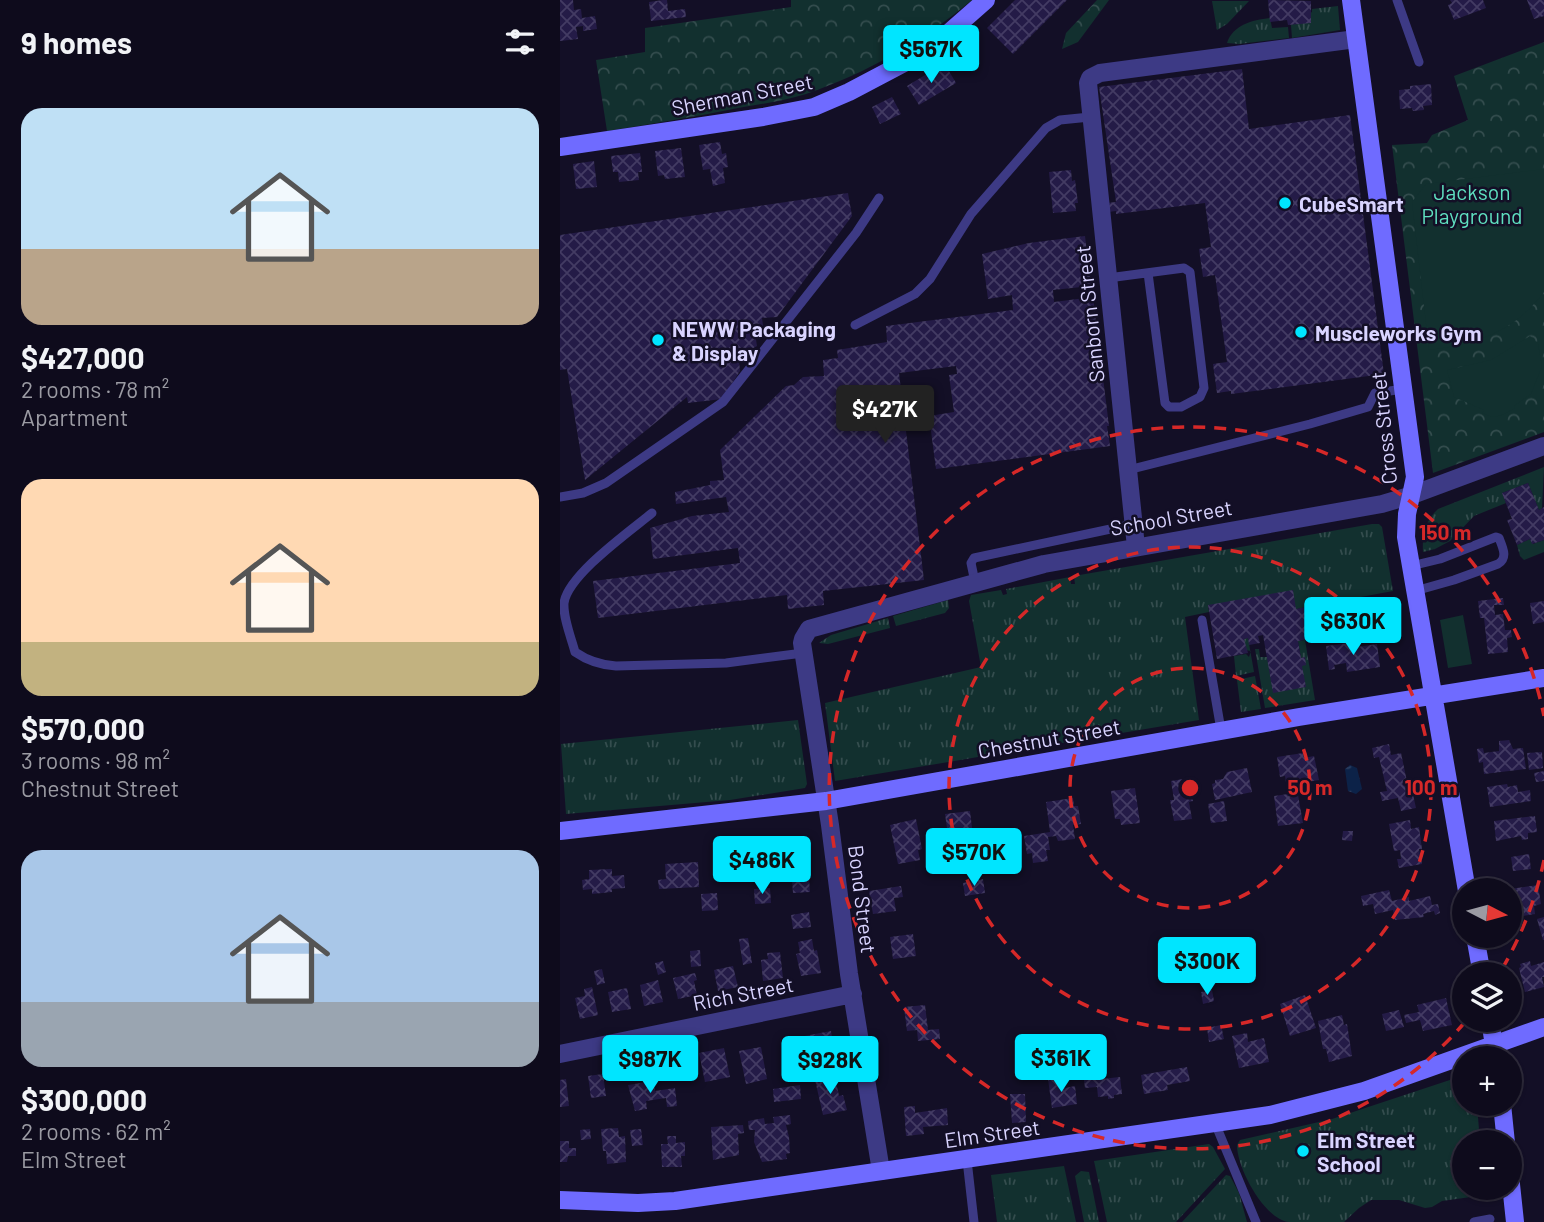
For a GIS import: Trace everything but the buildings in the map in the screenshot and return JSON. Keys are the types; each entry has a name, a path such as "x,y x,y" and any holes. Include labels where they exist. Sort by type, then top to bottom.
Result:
{"street":[{"name":"Sherman Street","path":"560,147 814,107 904,63 944,37 986,0"},
{"name":"Cross Street","path":"1352,0 1415,477 1407,514 1406,537 1465,878"},
{"name":"Sanborn Street","path":"1136,547 1087,89 1090,78 1100,73 1356,38"},
{"name":"School Street","path":"805,634 814,627 1044,564 1382,504 1544,446"},
{"name":"Bond Street","path":"805,634 803,653 881,1171"},
{"name":"Chestnut Street","path":"560,831 826,801 1221,730 1544,678"},
{"name":"Rich Street","path":"560,1054 853,994"},
{"name":"Elm Street","path":"1507,1046 1544,1027"},
{"name":"Elm Street","path":"560,1200 668,1202 1214,1124 1330,1101 1452,1065"},
{"path":"1513,1200 1515,1222"}],"lane":[{"path":"1397,0 1419,62"},
{"path":"855,325 915,294 930,279 971,214 1046,128 1060,120 1090,117"},
{"path":"560,497 583,493 606,483 723,402 856,233 879,198"},
{"path":"1108,278 1184,268 1190,272 1204,388 1200,397 1181,407 1169,407 1165,403 1149,273"},
{"path":"1128,470 1330,419 1368,407 1376,393 1404,389"},
{"path":"652,513 579,575 568,589 564,606 575,652 599,664 616,666 726,663 803,653"},
{"path":"975,582 971,563 974,558 1134,524"},
{"path":"1411,566 1440,559 1496,537 1499,538 1504,553 1503,561 1498,564 1415,591"},
{"path":"1202,620 1221,730"},
{"path":"1214,1124 1257,1221"},
{"path":"967,1160 974,1222"},
{"path":"1474,1222 1490,1219"}],"green space":[{"path":"791,0 972,0 914,42 829,86 789,99 607,131 596,60 645,52 645,28 791,7"},
{"path":"1097,0 1109,0 1078,42 1062,49 1066,33"},
{"path":"1212,1 1249,1 1227,24 1217,30"},
{"path":"1338,6 1340,30 1292,38 1291,25 1312,12 1312,9"},
{"path":"1270,18 1272,28 1288,27 1289,38 1227,43 1238,28"},
{"name":"Jackson Playground","path":"1544,42 1544,432 1433,473 1392,145 1427,143 1432,135 1468,120 1454,76"},
{"path":"1544,169 1544,292 1520,317 1493,334 1463,344 1429,350 1412,202 1426,184"},
{"path":"1530,336 1538,344 1542,366 1531,394 1514,406 1515,408 1503,415 1491,416 1482,413 1484,410 1454,397 1447,370 1491,360"},
{"path":"1544,467 1542,508 1539,510 1528,483 1502,493 1506,503 1474,516 1450,541 1423,552 1425,529 1438,509"},
{"path":"1372,524 1382,527 1393,591 1296,609 1208,605 1209,612 1185,617 1199,720 835,781 825,703 981,667 969,601 971,595 1001,590 1003,595 1007,594 1006,589 1070,577 1071,584 1075,584 1074,576"},
{"path":"1530,539 1533,544 1544,540 1544,552 1524,560 1517,545"},
{"path":"948,600 949,608 945,613 896,626 893,616"},
{"path":"1463,615 1472,664 1448,668 1440,620"},
{"path":"888,618 890,628 828,644 819,643 831,635"},
{"path":"1248,638 1250,651 1245,650 1244,639"},
{"path":"1305,640 1315,700 1265,708 1255,649 1259,649 1260,657 1302,666 1304,657 1301,658 1298,641"},
{"path":"1251,652 1254,672 1236,676 1234,656 1246,654 1249,657"},
{"path":"1255,676 1261,709 1241,712 1237,680"},
{"path":"798,720 807,784 805,788 730,800 566,814 561,744"},
{"path":"1452,1079 1452,1116 1478,1116 1479,1130 1452,1130 1452,1200 1425,1208 1399,1200 1371,1200 1344,1222 1289,1222 1280,1219 1270,1212 1247,1179 1237,1145 1240,1140 1332,1119"},
{"path":"1209,1144 1225,1169 1176,1222 1107,1222 1094,1161"},
{"path":"1064,1166 1076,1222 997,1222 991,1175"},
{"path":"1081,1171 1089,1172 1099,1222 1084,1222 1075,1176"},
{"path":"1226,1175 1230,1176 1239,1193 1247,1222 1182,1222"}],"water":[{"path":"1350,765 1357,768 1362,789 1356,794 1348,791 1345,769"}],"place":[{"name":"CubeSmart","path":"1285,203"},
{"name":"Muscleworks Gym","path":"1301,332"},
{"name":"NEWW Packaging & Display","path":"658,340"},
{"name":"Elm Street School","path":"1303,1151"}]}
